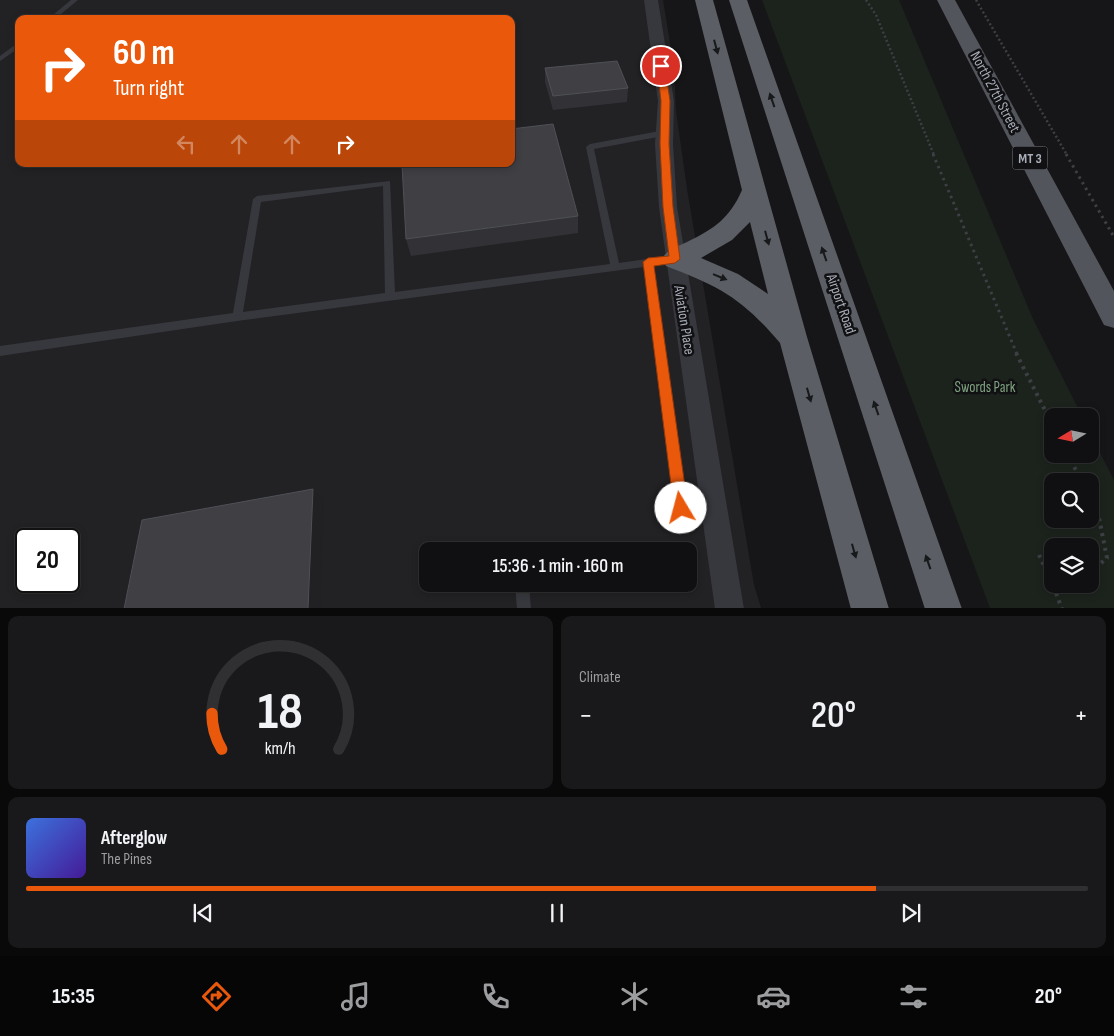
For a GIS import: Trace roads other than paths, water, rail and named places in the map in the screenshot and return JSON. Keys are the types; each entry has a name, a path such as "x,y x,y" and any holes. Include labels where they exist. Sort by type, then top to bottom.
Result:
{"highway":[{"path":"704,0 793,337 870,608"},
{"name":"Airport Road","path":"738,0 944,608"},
{"path":"675,259 701,248 732,225 745,212 754,190"},
{"path":"675,259 728,280 749,294 776,317 793,337"}],"main road":[{"name":"North 27th Street","path":"946,0 1114,317"}],"street":[{"name":"Aviation Place","path":"650,0 664,82 668,207 716,529 730,608"}],"lane":[{"path":"56,15 75,0"},
{"path":"0,59 15,47"},
{"path":"615,267 590,148 665,132"},
{"path":"238,317 257,199 387,183 390,296"},
{"path":"0,351 390,296 675,259"},
{"path":"648,262 684,526"},
{"path":"523,592 524,608"}],"park label":[{"name":"Swords Park","path":"985,387"}]}
